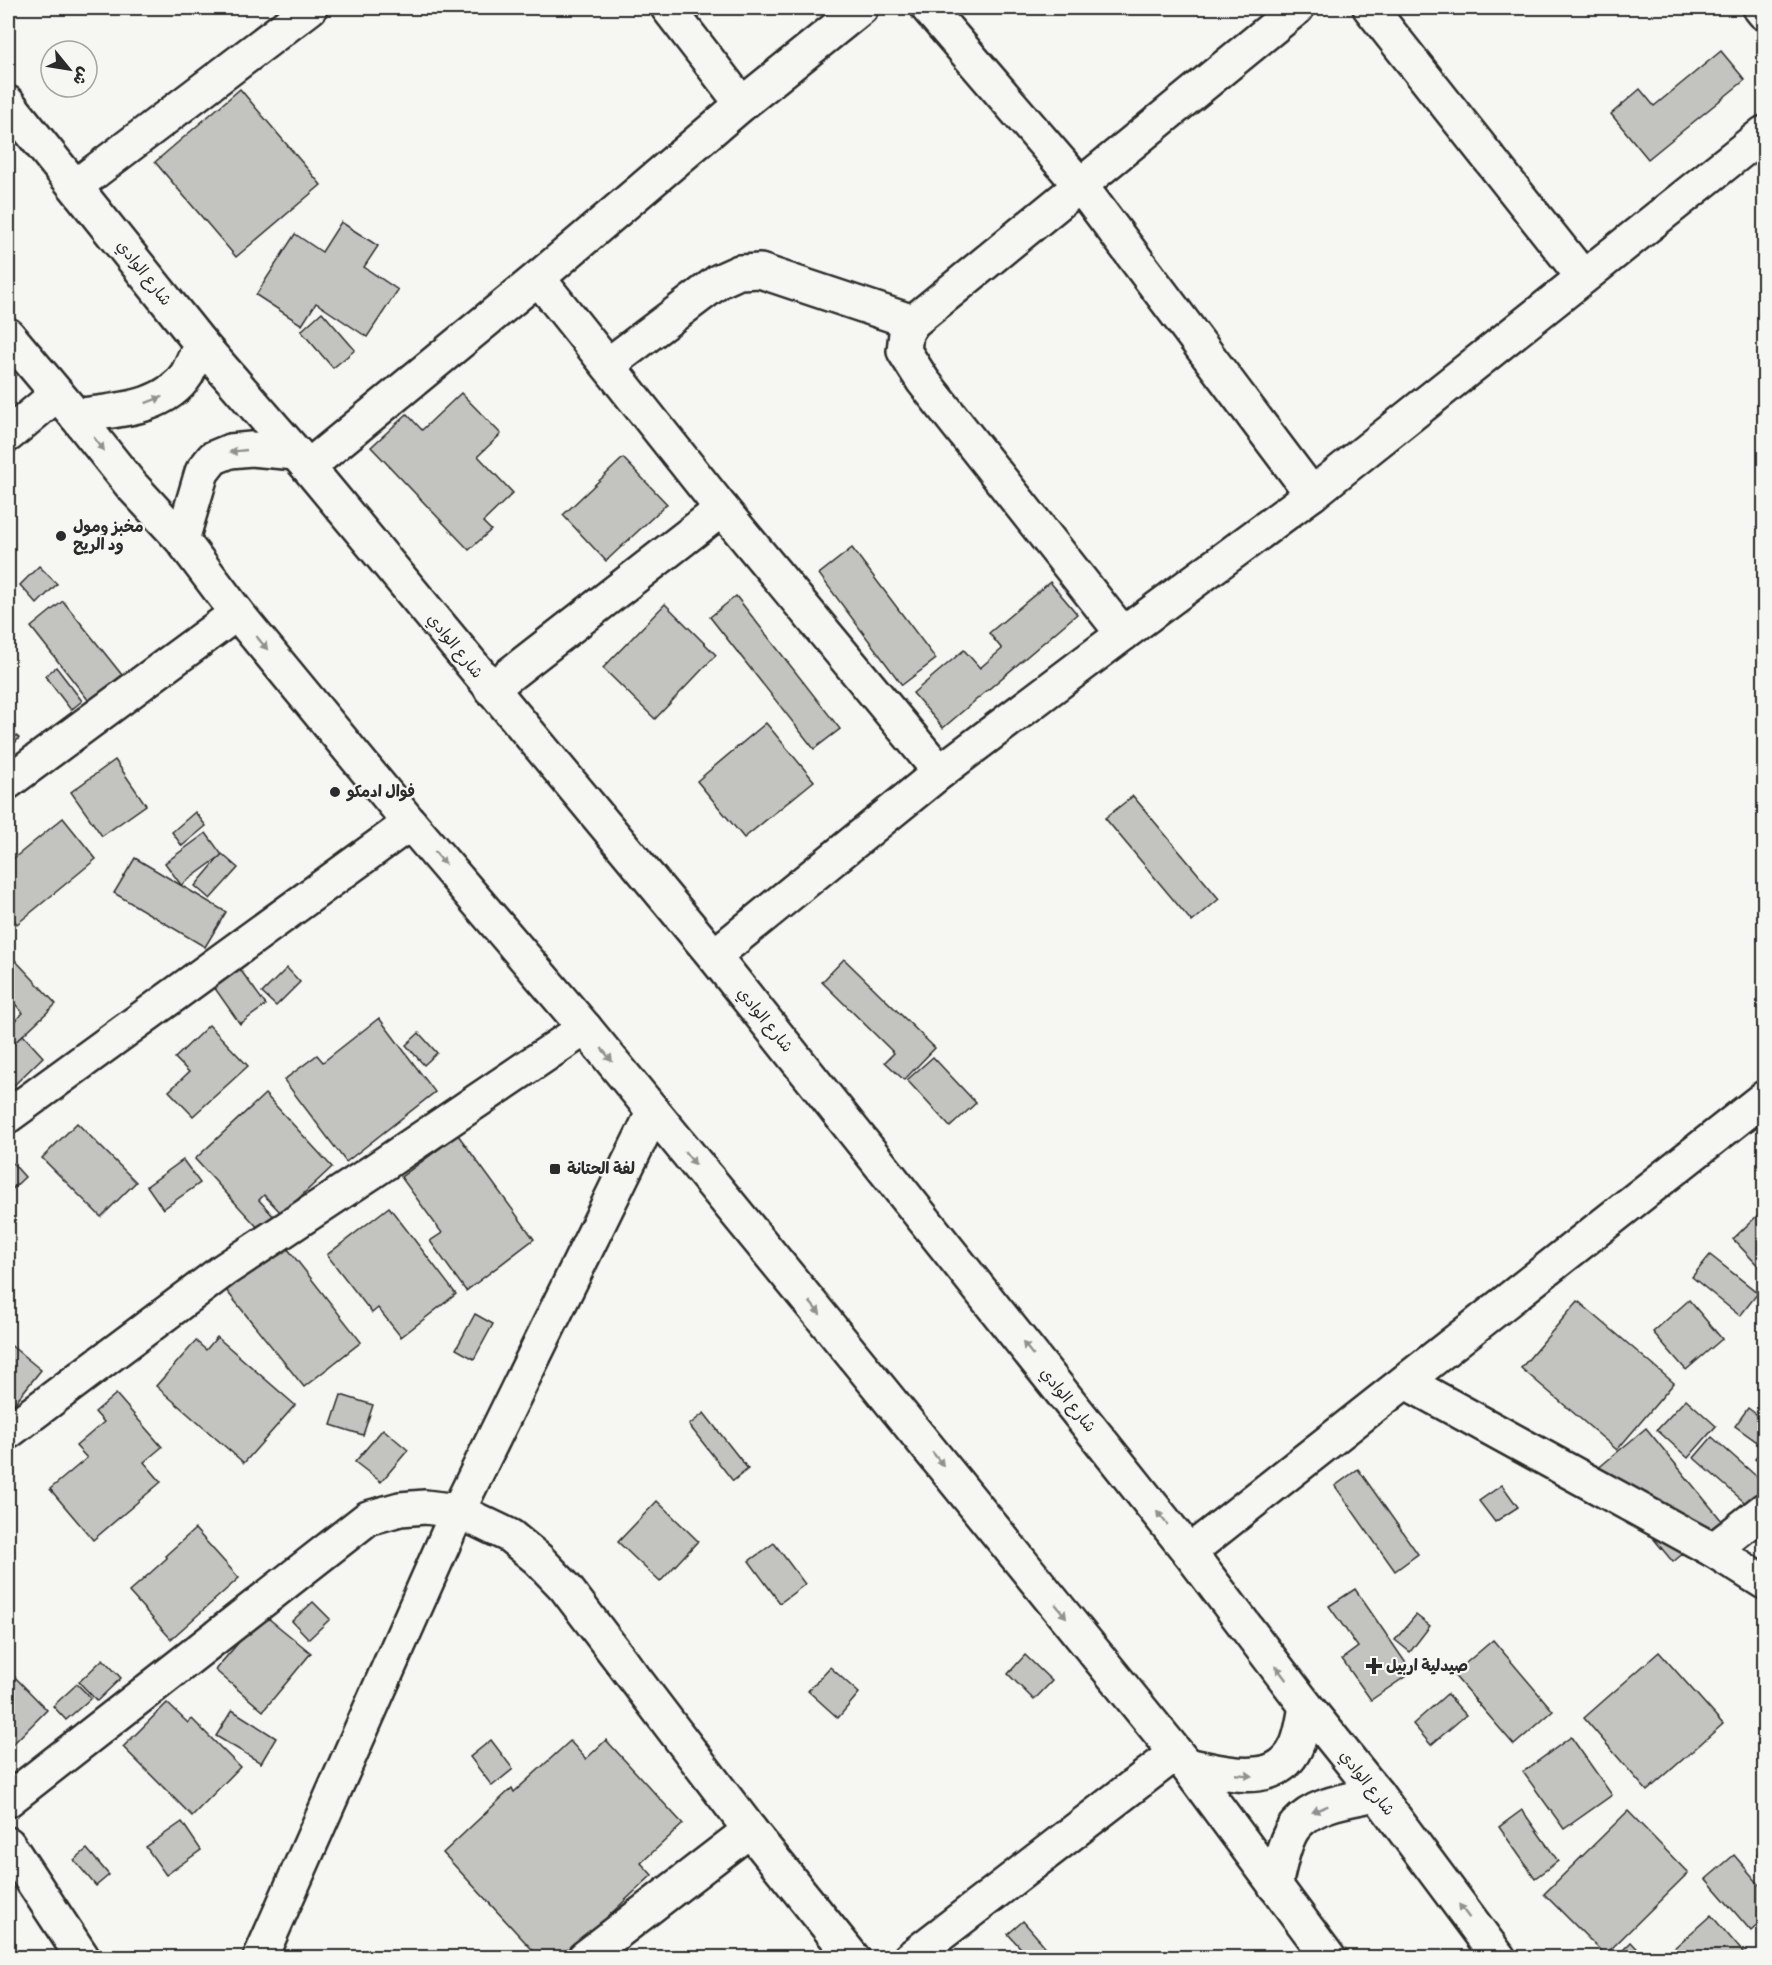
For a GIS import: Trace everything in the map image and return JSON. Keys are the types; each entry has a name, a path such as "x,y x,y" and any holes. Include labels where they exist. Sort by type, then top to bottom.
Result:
{"street":[{"path":"76,186 310,8"},
{"path":"668,8 742,104"},
{"path":"182,540 202,472 213,458 230,451 251,449 302,460 538,278 742,104 861,8"},
{"path":"928,8 1080,185 1312,494"},
{"path":"1123,634 923,381 904,351 906,333 913,322 1297,8"},
{"path":"1370,8 1583,277"},
{"path":"1760,8 1764,13"},
{"name":"شارع الوادي","path":"8,103 201,344 302,460 714,956 1190,1552 1306,1706 1377,1794 1499,1958"},
{"path":"714,956 940,772 1312,494 1764,133"},
{"path":"608,364 720,282 739,272 760,271 913,322"},
{"path":"538,278 722,509 940,772"},
{"path":"8,335 131,485 182,540 237,613 585,1028 842,1341 1181,1759 1329,1958"},
{"path":"8,435 67,405 140,405 161,399 186,375 201,344"},
{"path":"491,689 722,509"},
{"path":"8,782 237,613"},
{"path":"8,1116 411,823"},
{"path":"8,1432 224,1270 585,1028"},
{"path":"1190,1552 1764,1098"},
{"path":"260,1958 458,1511 653,1113"},
{"path":"1406,1382 1713,1550 1764,1582"},
{"path":"8,1800 368,1518 400,1509 425,1507 458,1511 510,1536 538,1559 565,1587 750,1830 853,1958"},
{"path":"1713,1550 1764,1510"},
{"path":"910,1958 1181,1759 1254,1776 1277,1768 1288,1759 1298,1743 1306,1706"},
{"path":"1275,1886 1287,1841 1295,1826 1311,1813 1332,1804 1377,1794"},
{"path":"584,1958 750,1830"},
{"path":"8,1844 83,1958"}],"building":[{"path":"1721,51 1745,80 1648,159 1611,114 1640,89 1654,106"},
{"path":"240,89 321,185 236,257 155,162"},
{"path":"341,222 378,246 364,267 398,290 367,337 316,303 302,325 256,295 295,234 322,252"},
{"path":"322,312 355,350 333,368 301,331"},
{"path":"461,393 501,434 478,456 513,493 483,522 491,530 469,550 371,447 407,414 422,430"},
{"path":"623,458 667,504 606,561 563,515"},
{"path":"852,548 936,659 902,685 819,574"},
{"path":"39,566 57,584 37,604 20,585"},
{"path":"1050,582 1077,614 943,728 913,693 964,650 980,668 1002,649 989,633"},
{"path":"736,596 840,729 814,749 710,617"},
{"path":"63,601 122,675 89,701 31,627"},
{"path":"665,604 716,655 655,719 603,668"},
{"path":"56,667 82,701 71,710 45,676"},
{"path":"766,723 814,781 744,838 697,781"},
{"path":"8,729 19,738 8,751"},
{"path":"115,760 146,805 102,836 71,792"},
{"path":"1133,796 1219,899 1192,922 1105,818"},
{"path":"195,812 206,826 182,846 172,832"},
{"path":"63,818 96,859 17,924 8,912 8,863"},
{"path":"206,833 222,855 181,885 165,863"},
{"path":"222,854 238,868 210,899 195,886"},
{"path":"135,858 226,912 205,947 114,893"},
{"path":"844,959 935,1048 904,1080 885,1062 894,1053 822,982"},
{"path":"15,960 56,1004 8,1049 8,1027 23,1013 8,996 8,967"},
{"path":"239,968 266,1005 240,1024 214,987"},
{"path":"287,968 300,982 276,1006 262,993"},
{"path":"379,1018 435,1092 346,1162 284,1080 317,1055 323,1062"},
{"path":"209,1025 248,1066 193,1116 169,1091 189,1072 175,1058"},
{"path":"419,1033 437,1053 424,1065 406,1045"},
{"path":"23,1035 43,1057 8,1091 8,1049"},
{"path":"933,1057 976,1103 950,1127 907,1080"},
{"path":"265,1094 332,1167 282,1214 264,1195 259,1200 275,1218 261,1231 195,1159"},
{"path":"77,1123 136,1182 101,1217 42,1158"},
{"path":"458,1135 534,1239 466,1291 430,1241 442,1233 401,1177"},
{"path":"8,1160 25,1177 8,1193"},
{"path":"183,1160 200,1183 163,1209 147,1186"},
{"path":"389,1207 456,1294 401,1337 378,1308 372,1313 327,1255"},
{"path":"1764,1209 1764,1272 1733,1239"},
{"path":"284,1244 361,1342 304,1387 226,1290"},
{"path":"1710,1255 1758,1293 1740,1316 1692,1277"},
{"path":"1689,1300 1722,1339 1686,1370 1653,1332"},
{"path":"1578,1301 1674,1383 1617,1450 1521,1368"},
{"path":"475,1314 493,1324 474,1359 456,1349"},
{"path":"217,1337 295,1405 244,1463 156,1386 196,1341 206,1350"},
{"path":"8,1343 41,1370 8,1411"},
{"path":"116,1394 162,1447 144,1462 161,1482 93,1540 50,1489 87,1458 76,1446 104,1422 95,1412"},
{"path":"341,1395 373,1405 363,1435 331,1425"},
{"path":"1686,1399 1716,1426 1688,1458 1657,1430"},
{"path":"1748,1408 1764,1420 1764,1447 1735,1426"},
{"path":"704,1413 748,1469 733,1481 689,1425"},
{"path":"1646,1428 1722,1521 1673,1562 1596,1470"},
{"path":"383,1429 408,1450 381,1482 355,1462"},
{"path":"1712,1437 1764,1483 1764,1492 1751,1508 1694,1458"},
{"path":"1764,1447 1764,1466 1755,1459"},
{"path":"1358,1469 1418,1554 1395,1571 1335,1486"},
{"path":"1502,1485 1518,1507 1495,1522 1479,1501"},
{"path":"657,1501 698,1541 660,1582 618,1542"},
{"path":"195,1529 239,1578 171,1639 129,1592"},
{"path":"774,1543 805,1584 780,1603 749,1561"},
{"path":"1355,1589 1412,1672 1371,1700 1342,1659 1358,1647 1329,1606"},
{"path":"313,1602 330,1619 309,1639 292,1621"},
{"path":"263,1614 311,1653 263,1711 215,1670"},
{"path":"1416,1615 1430,1626 1410,1652 1395,1640"},
{"path":"1493,1640 1553,1711 1514,1745 1453,1674"},
{"path":"1659,1652 1723,1724 1647,1791 1584,1718"},
{"path":"1025,1655 1052,1681 1034,1700 1008,1674"},
{"path":"103,1659 121,1678 97,1701 79,1682"},
{"path":"830,1667 859,1693 838,1718 808,1691"},
{"path":"8,1670 47,1710 8,1749"},
{"path":"77,1684 91,1698 66,1720 53,1706"},
{"path":"1447,1694 1466,1715 1431,1745 1413,1724"},
{"path":"167,1703 188,1723 192,1719 240,1767 192,1816 123,1747"},
{"path":"232,1710 276,1738 261,1763 216,1736"},
{"path":"1571,1737 1612,1795 1564,1829 1523,1772"},
{"path":"491,1740 513,1769 492,1786 470,1757"},
{"path":"606,1740 683,1824 641,1863 652,1875 564,1958 540,1958 443,1853 512,1788 514,1792 570,1741 586,1759"},
{"path":"1522,1810 1558,1861 1535,1878 1499,1827"},
{"path":"1628,1811 1688,1873 1605,1955 1544,1894"},
{"path":"182,1822 201,1850 166,1875 146,1847"},
{"path":"1764,1846 1764,1862 1757,1854"},
{"path":"87,1849 109,1875 96,1886 74,1860"},
{"path":"1734,1855 1764,1890 1764,1919 1751,1931 1706,1879"},
{"path":"1711,1915 1748,1958 1663,1958"},
{"path":"1023,1921 1049,1951 1041,1958 1030,1958 1008,1934"},
{"path":"1631,1942 1646,1958 1615,1958"}],"place":[{"name":"مخبز ومول ود الريح","path":"61,536"},
{"name":"فوال ادمكو","path":"335,792"},
{"name":"لفة الحتانة","path":"555,1169"},
{"name":"صيدلية اربيل","path":"1374,1666"}]}
